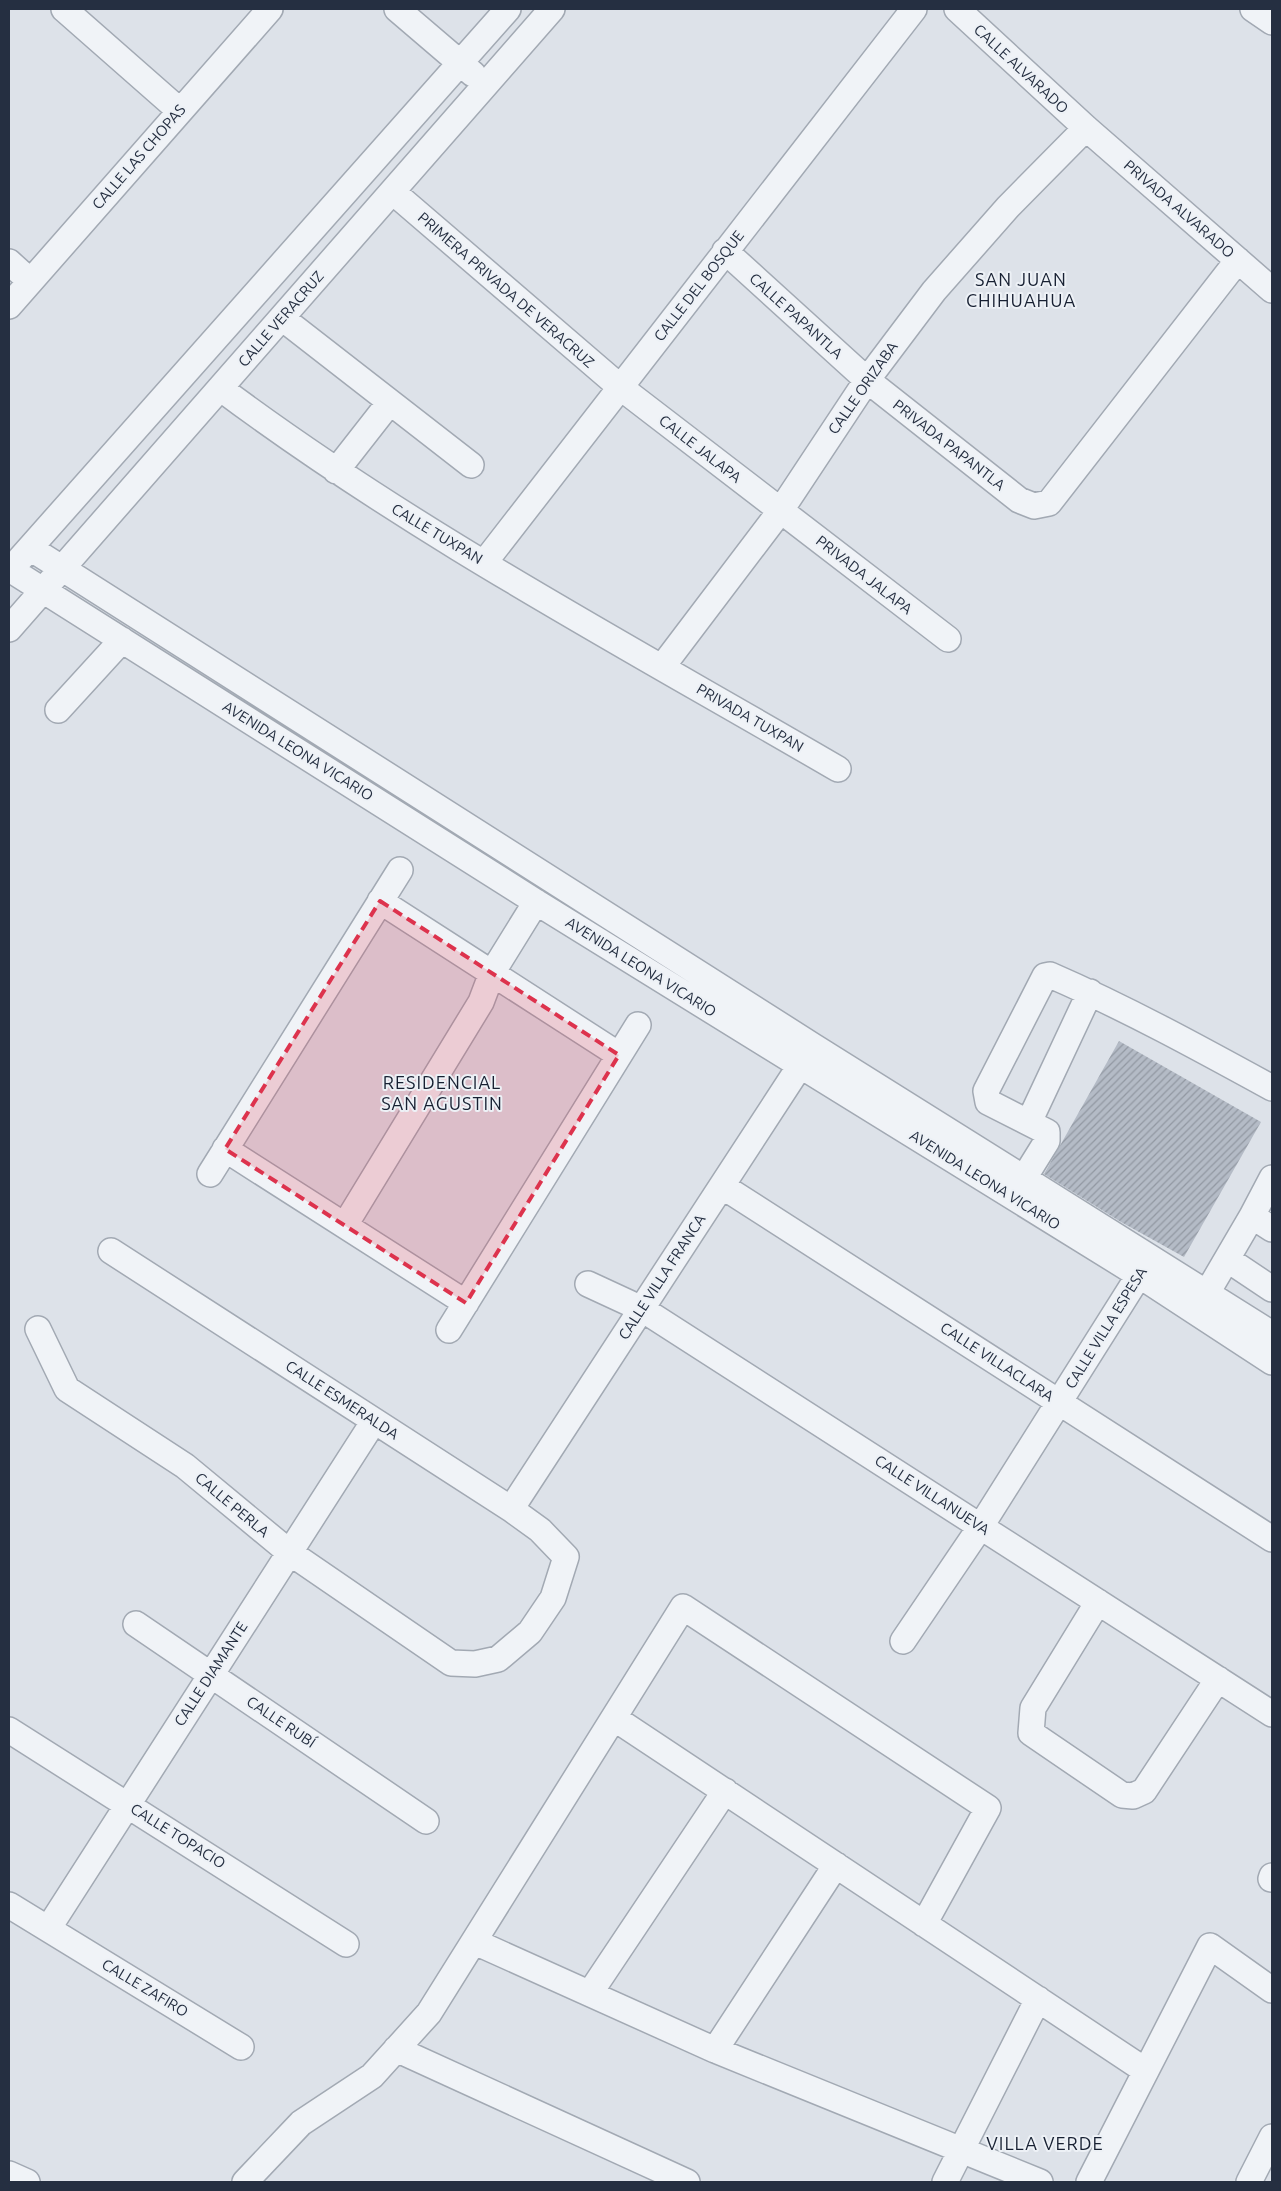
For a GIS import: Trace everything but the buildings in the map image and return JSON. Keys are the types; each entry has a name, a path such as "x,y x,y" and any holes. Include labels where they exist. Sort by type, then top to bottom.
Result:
{"street":[{"path":"64,9 180,111"},
{"name":"CALLE LAS CHOPAS","path":"9,306 270,9"},
{"path":"398,9 486,86"},
{"path":"10,571 508,9"},
{"name":"CALLE VERACRUZ","path":"9,629 552,9"},
{"name":"CALLE DEL BOSQUE","path":"484,562 914,9"},
{"name":"CALLE ALVARADO","path":"957,9 1086,128"},
{"path":"1253,9 1272,22"},
{"name":"PRIVADA ALVARADO","path":"1086,128 1272,290"},
{"name":"CALLE ORIZABA","path":"662,667 781,510 867,380 934,291 1008,207 1086,128"},
{"name":"PRIMERA PRIVADA DE VERACRUZ","path":"393,192 620,387"},
{"name":"CALLE PAPANTLA","path":"725,252 867,380"},
{"name":"PRIVADA PAPANTLA","path":"867,380 1019,500 1034,506 1049,503 1238,260"},
{"path":"9,262 30,281"},
{"path":"282,318 471,465"},
{"name":"CALLE JALAPA","path":"620,387 781,510"},
{"name":"CALLE TUXPAN","path":"220,388 336,471 409,519 662,667"},
{"path":"164,399 192,422"},
{"path":"336,471 390,402"},
{"name":"PRIVADA JALAPA","path":"781,510 948,639"},
{"name":"AVENIDA LEONA VICARIO","path":"30,548 806,1056 1145,1266 1207,1293 1272,1334"},
{"name":"AVENIDA LEONA VICARIO","path":"10,571 43,589 543,906 1024,1178 1272,1362"},
{"path":"58,710 122,640"},
{"name":"PRIVADA TUXPAN","path":"662,667 838,769"},
{"path":"210,1174 400,870"},
{"path":"380,901 619,1055"},
{"path":"345,1225 481,1002 499,977 543,906"},
{"path":"1024,1178 1048,1137 1047,1132 988,1102 986,1091 1042,978 1050,975 1151,1022 1272,1088"},
{"path":"1028,1122 1090,992"},
{"path":"449,1330 638,1025"},
{"name":"CALLE VILLA FRANCA","path":"511,1509 806,1056"},
{"path":"226,1149 466,1303"},
{"path":"1207,1293 1227,1259 1262,1222 1272,1178"},
{"name":"CALLE VILLACLARA","path":"722,1186 1272,1539"},
{"name":"CALLE ESMERALDA","path":"111,1251 511,1509 540,1530 566,1558 554,1598 530,1632 498,1659 475,1664 451,1663"},
{"path":"1227,1259 1272,1289"},
{"name":"CALLE VILLA ESPESA","path":"903,1641 981,1526 1145,1266"},
{"name":"CALLE VILLANUEVA","path":"588,1284 642,1309 1272,1714"},
{"name":"CALLE PERLA","path":"38,1328 67,1389 185,1466 289,1552 451,1663"},
{"name":"CALLE DIAMANTE","path":"48,1929 374,1420"},
{"path":"1098,1602 1033,1708 1031,1733 1122,1795 1133,1796 1144,1791 1218,1679"},
{"path":"245,2182 301,2123 372,2076 429,2013 683,1607 988,1808 924,1924"},
{"name":"CALLE RUBÍ","path":"136,1624 426,1821"},
{"path":"614,1718 1146,2071"},
{"name":"CALLE TOPACIO","path":"9,1730 346,1944"},
{"path":"590,1993 725,1792"},
{"path":"715,2050 836,1865"},
{"name":"CALLE ZAFIRO","path":"9,1905 242,2047"},
{"path":"475,1942 715,2050 1040,2182"},
{"path":"1089,2182 1210,1946 1272,1990"},
{"path":"945,2182 1038,1999"},
{"path":"396,2049 687,2182"},
{"path":"1249,2182 1272,2137"},
{"path":"9,2174 27,2182"}],"highlighted area":[{"path":"380,901 619,1055 466,1303 225,1149"}],"district":[{"name":"SAN JUAN CHIHUAHUA","path":"1021,290"},
{"name":"RESIDENCIAL SAN AGUSTIN","path":"442,1093"},
{"name":"VILLA VERDE","path":"1045,2144"}]}
